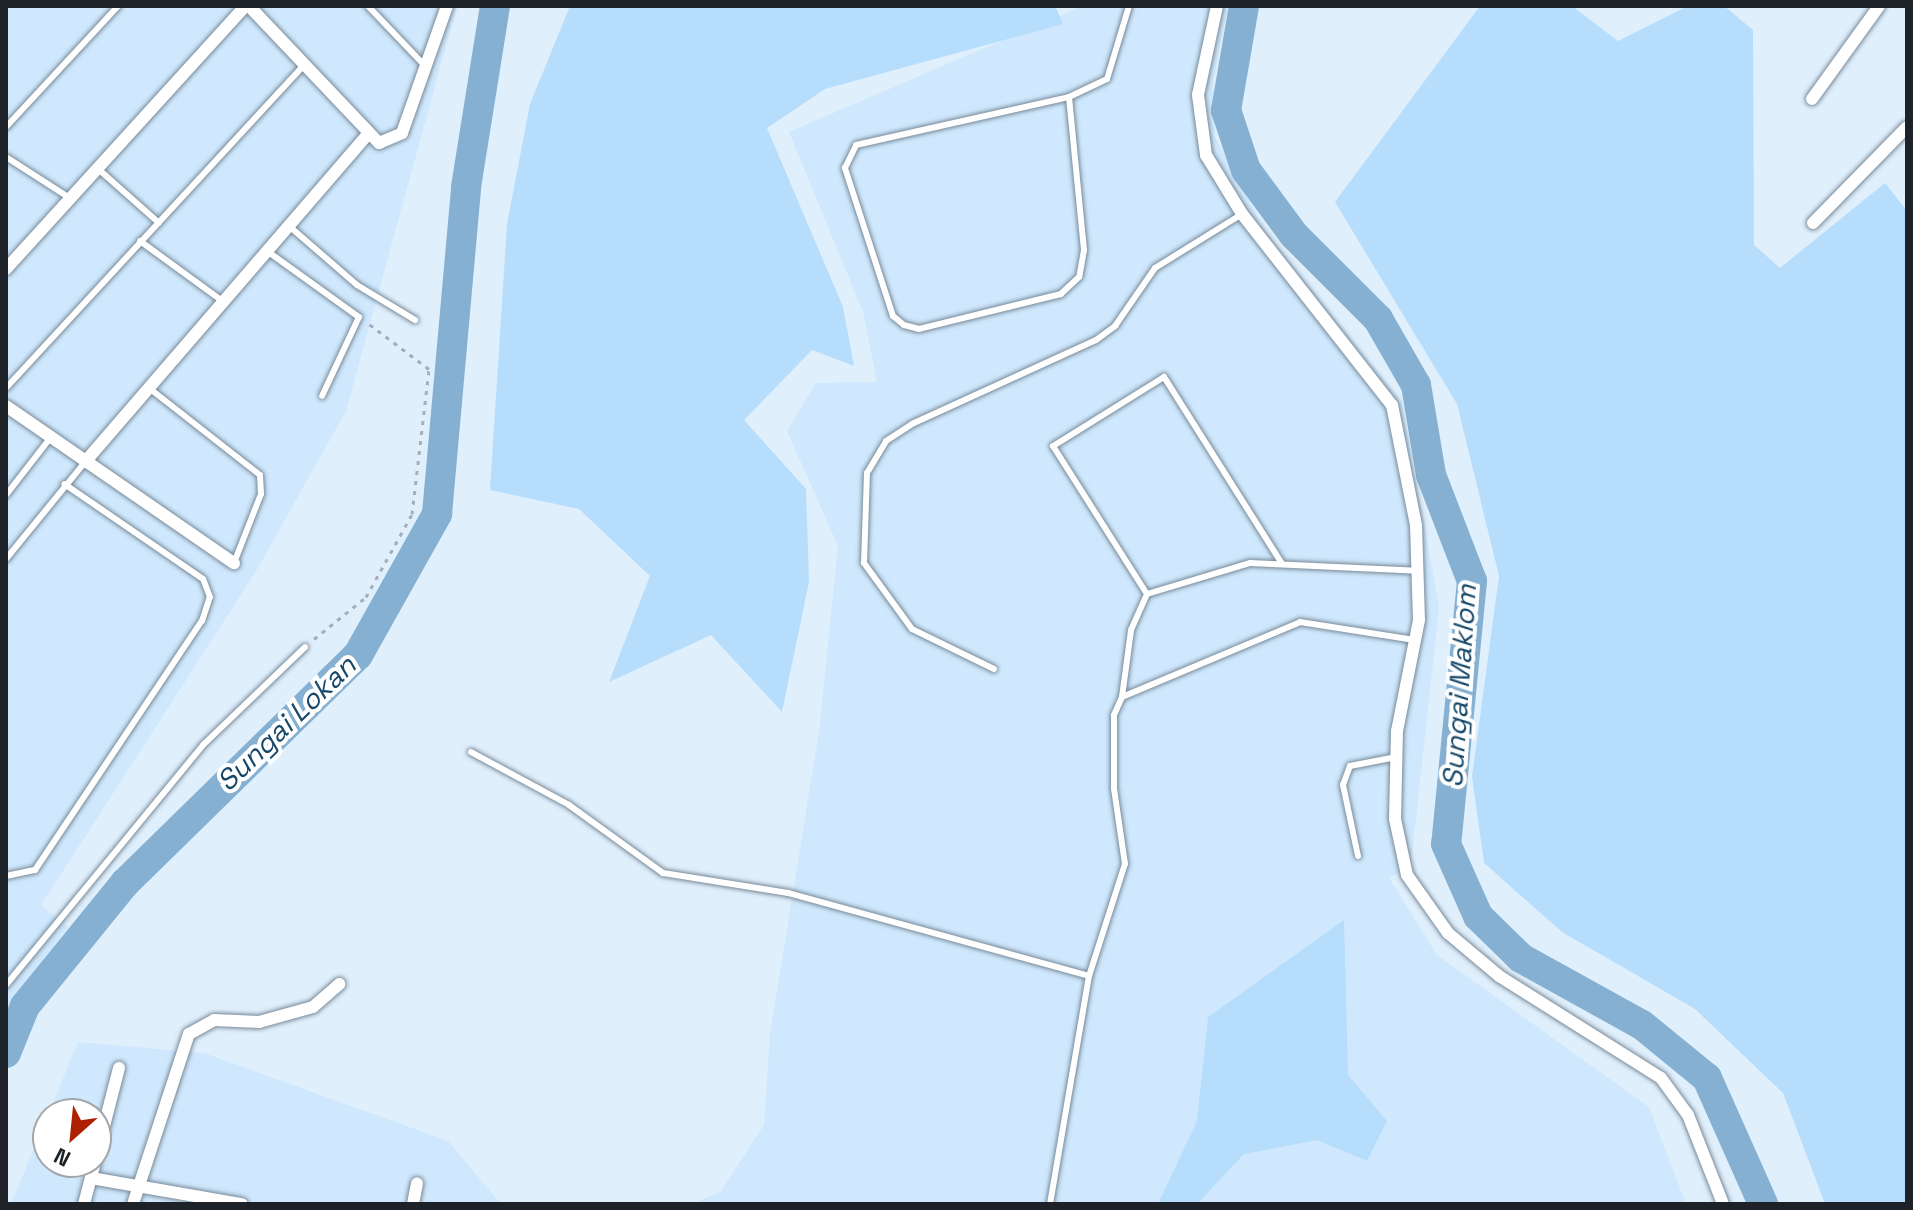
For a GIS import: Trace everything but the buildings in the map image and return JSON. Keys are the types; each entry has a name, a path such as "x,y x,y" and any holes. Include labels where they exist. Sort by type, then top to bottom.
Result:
{"street":[{"path":"6,269 96,166 247,6 366,136 390,142 402,133 447,6"},
{"path":"1217,6 1198,95 1206,155 1242,214 1392,405 1416,525 1415,640 1396,757 1395,819 1407,875 1448,933 1499,976 1661,1078 1688,1115 1723,1204"},
{"path":"1812,99 1879,6"},
{"path":"1813,223 1907,127"},
{"path":"85,462 264,249 366,136"},
{"path":"6,406 234,563"},
{"path":"133,1204 189,1034 214,1020 259,1022 313,1007 339,984"},
{"path":"111,1098 119,1068"},
{"path":"84,1204 91,1178 242,1204"},
{"path":"413,1204 417,1183"}],"lane":[{"path":"6,127 118,6"},
{"path":"368,6 426,67"},
{"path":"1069,97 1084,250 1079,277 1061,294 919,329 893,316 845,168 856,145 1069,97 1107,79 1129,6"},
{"path":"6,388 303,66"},
{"path":"6,157 68,197"},
{"path":"96,166 159,223"},
{"path":"994,669 912,629 864,563 867,473 886,441 914,423 1096,340 1115,326 1155,268 1242,214"},
{"path":"287,224 357,285 415,320"},
{"path":"140,241 221,300"},
{"path":"264,249 359,317 322,396"},
{"path":"1147,594 1053,446 1164,377 1281,562"},
{"path":"146,386 260,475 261,494 234,563"},
{"path":"6,495 51,437"},
{"path":"6,559 85,462"},
{"path":"6,876 35,870 202,621 210,597 203,579 64,484"},
{"path":"1050,1204 1089,976 1125,864 1114,789 1114,715 1122,697 1131,630 1147,594 1250,563 1281,562 1417,571"},
{"path":"1122,697 1300,622 1415,640"},
{"path":"6,985 204,744 305,647"},
{"path":"471,752 569,805 663,873 800,896 1089,976"},
{"path":"1358,856 1343,785 1350,766 1396,757"}],"path":[{"path":"305,647 366,597 412,514 429,369 359,317"}],"shaded area":[{"path":"6,6 457,6 346,411 255,573 41,905 68,927 17,994 6,1033"},
{"path":"570,6 1055,6 1063,24 825,89 767,128 843,307 854,366 812,350 744,420 806,489 809,582 782,712 711,635 609,682 650,576 579,509 490,490 507,224 530,104"},
{"path":"1083,6 1228,6 1213,82 1215,137 1265,231 1402,402 1439,607 1411,864 1389,878 1437,955 1649,1107 1686,1204 693,1204 721,1191 764,1125 770,1034 819,732 838,546 787,431 816,383 877,382 863,312 789,132"},
{"path":"1480,6 1572,6 1618,41 1688,6 1724,6 1753,30 1754,245 1780,268 1885,183 1907,211 1907,1204 1825,1204 1783,1093 1695,1009 1562,932 1484,863 1472,777 1499,576 1457,404 1335,202"},
{"path":"1344,920 1348,1075 1387,1121 1367,1161 1317,1140 1244,1154 1197,1204 1158,1204 1197,1121 1208,1017"},
{"path":"78,1042 204,1053 448,1141 501,1204 11,1204 32,1153 32,1178 112,1178 112,1098 55,1098"}],"waterway":[{"name":"Sungai Lokan","path":"6,1053 25,1006 125,883 358,655 437,514 466,187 495,6"},
{"name":"Sungai Maklom","path":"1244,6 1226,110 1246,170 1294,235 1378,319 1416,385 1431,475 1472,581 1446,844 1478,916 1521,958 1642,1025 1707,1078 1763,1204"}]}
